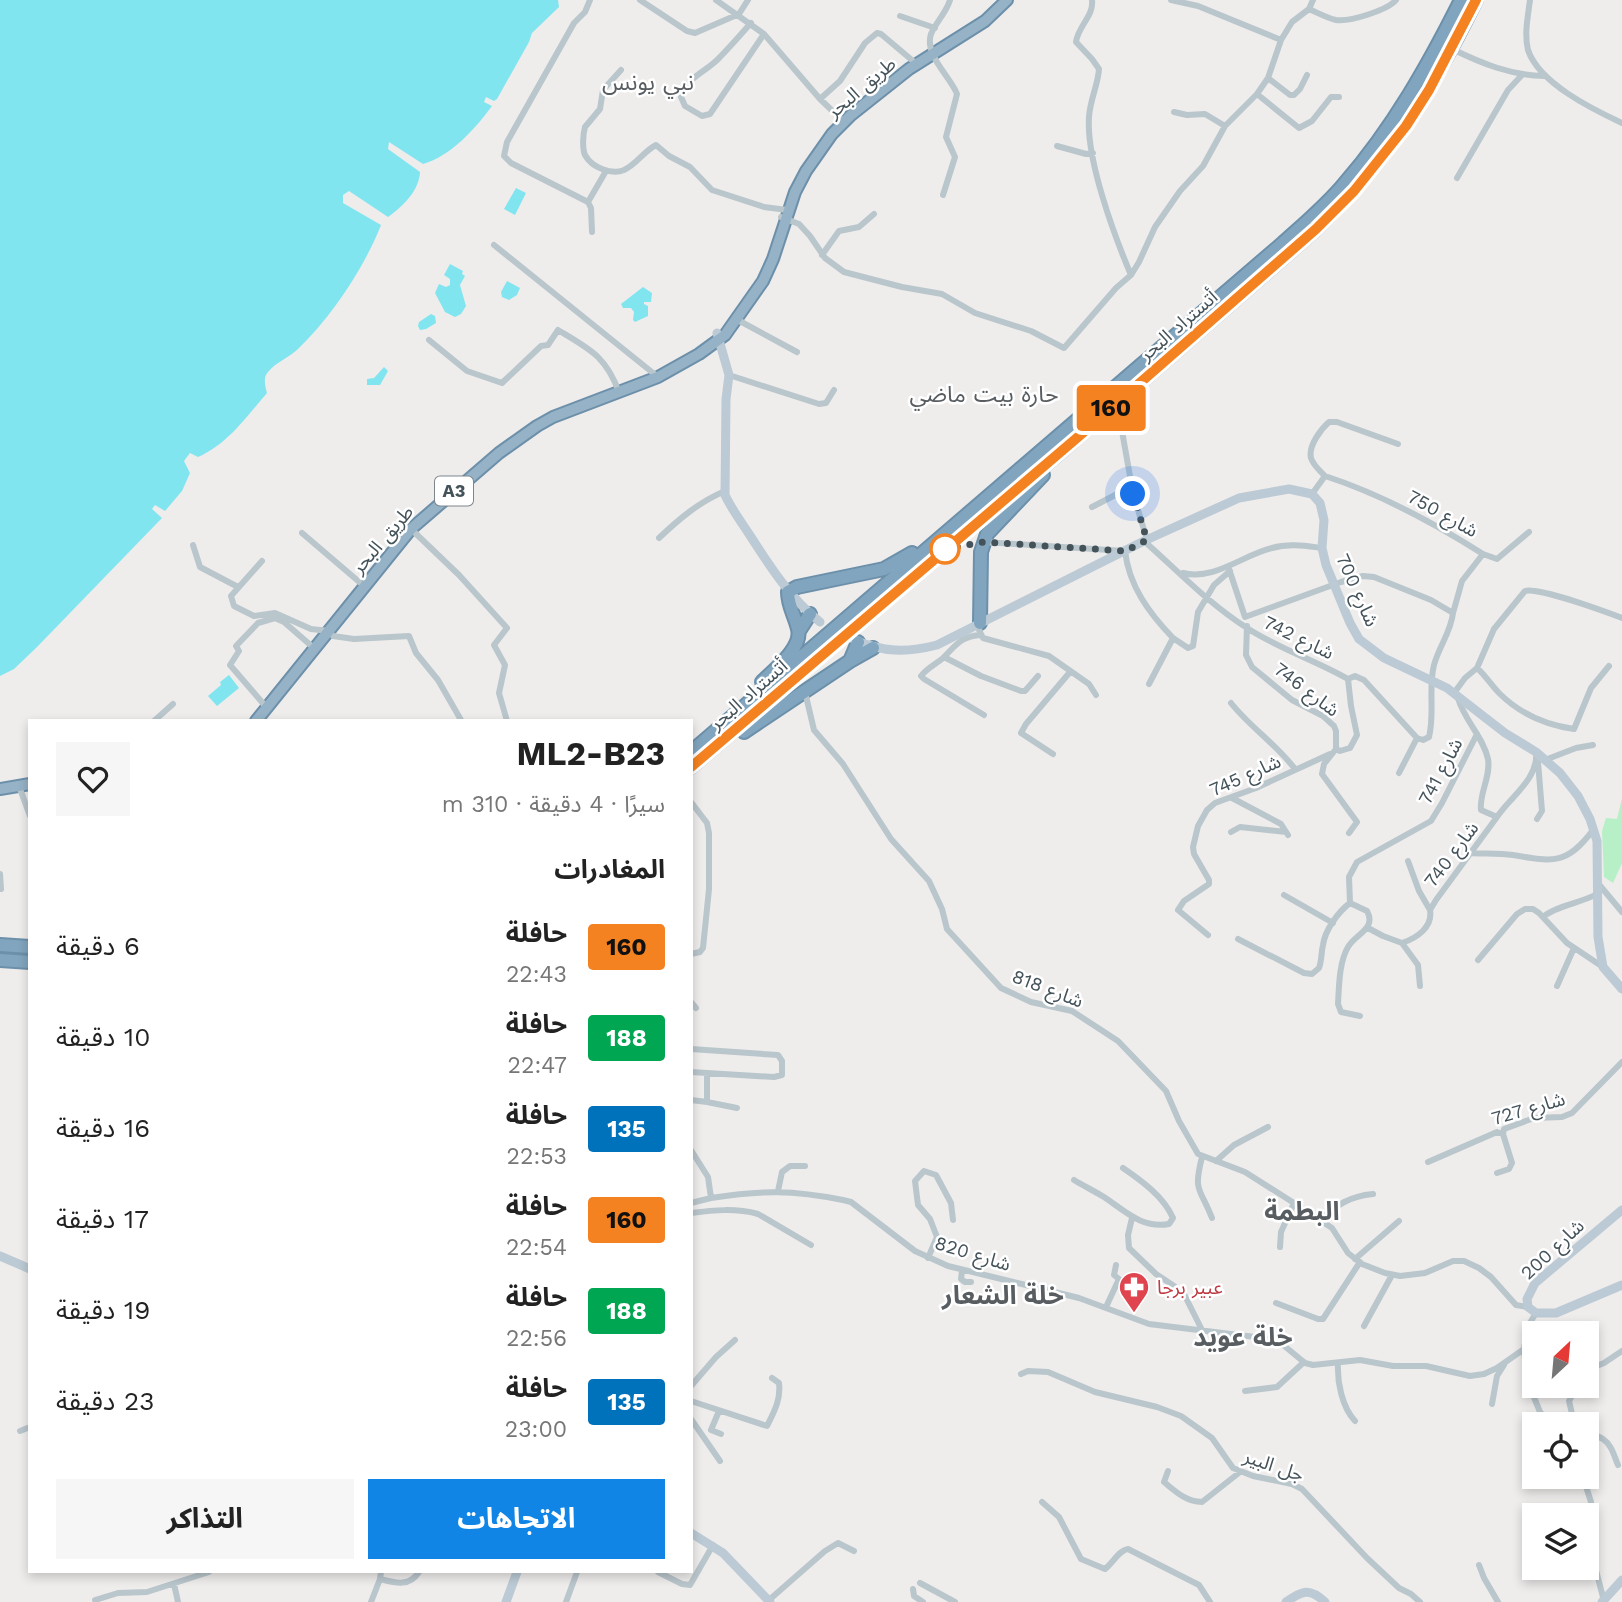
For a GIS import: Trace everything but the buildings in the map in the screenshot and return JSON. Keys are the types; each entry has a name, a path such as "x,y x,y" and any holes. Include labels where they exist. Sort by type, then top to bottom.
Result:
{"highway":[{"name":"طريق البحر","path":"842,120 999,0"},
{"name":"طريق البحر","path":"720,335 762,273 805,163 842,120 876,88 913,61 932,53 985,21 1007,0"},
{"name":"أتستراد البحر","path":"693,750 1283,243 1345,184 1429,65 1461,0"},
{"name":"أتستراد البحر","path":"693,766 1117,403 1288,254 1354,191 1406,126 1452,49 1476,0"},
{"name":"طريق البحر","path":"258,719 411,529 499,453 537,426 658,377 699,354 720,335 736,319 766,275 784,214"},
{"path":"980,629 981,552 987,534 1040,478 1058,454"},
{"path":"799,631 789,604 788,592 884,569 946,533"},
{"path":"737,712 794,647 799,631 815,618"},
{"path":"850,661 856,641"},
{"path":"709,754 873,648"},
{"path":"0,789 24,785"},
{"path":"0,946 28,947"},
{"path":"0,960 28,962"}],"main road":[{"path":"720,335 729,375 726,399 725,491 731,509 788,592 815,618"},
{"path":"856,641 873,648 912,651 937,646 980,629 1125,551 1239,498 1289,489 1312,494"},
{"name":"شارع 700","path":"1312,494 1320,503 1324,520 1322,548 1333,585 1359,639 1384,658 1456,696 1560,773 1578,796 1593,830 1598,856 1598,937 1603,967"},
{"path":"1603,967 1622,989"},
{"name":"شارع 200","path":"1532,1310 1527,1299 1535,1283 1622,1210"},
{"path":"0,1256 28,1268"},
{"path":"1532,1310 1556,1313 1622,1285"},
{"path":"693,1534 713,1545 770,1601"},
{"path":"506,1602 517,1573"},
{"path":"1604,1601 1622,1580"},
{"path":"1286,1602 1299,1593 1306,1592 1315,1593 1325,1602"}],"street":[{"path":"590,0 585,12 574,23 507,142 504,153 511,163 588,202 591,208 592,232"},
{"path":"640,0 687,31 695,33 739,15 748,0"},
{"path":"716,0 764,34 820,99 842,120"},
{"path":"943,195 955,157 946,137 957,94 932,53 930,37 950,0"},
{"path":"1092,0 1092,9 1076,36 1076,42 1093,58 1099,69 1089,118 1093,153 1098,178 1130,275"},
{"path":"1171,0 1198,6 1281,40"},
{"path":"621,70 603,90 600,109 586,124 584,132 586,155 606,171 624,170 656,145 669,156 690,166 712,190 784,214 799,224 822,255 844,272 942,294 975,313 1031,331 1063,348 1130,275 1155,227 1180,191 1199,172 1225,126 1257,94 1268,78 1281,40 1293,22 1309,9 1313,0"},
{"path":"1309,9 1335,20 1345,20 1388,8 1396,0"},
{"path":"1530,0 1527,42 1531,56 1544,76 1592,108 1622,123"},
{"path":"900,16 935,28"},
{"path":"751,23 718,60 695,76 682,92 685,106 702,116 710,114 764,34"},
{"path":"820,99 840,81 865,43 877,33 913,61"},
{"path":"1452,49 1489,66 1522,75 1544,76"},
{"path":"1268,78 1290,95 1294,95 1307,75"},
{"path":"1457,178 1510,86 1522,75"},
{"path":"1257,94 1299,128 1312,121 1331,97 1339,97"},
{"path":"1174,112 1187,115 1205,114 1225,126"},
{"path":"1057,146 1086,154 1093,153"},
{"path":"588,202 606,171"},
{"path":"822,255 839,231 859,227 874,214"},
{"path":"494,245 658,377"},
{"path":"736,319 797,352"},
{"path":"429,340 467,370 502,383 541,346 548,345 558,330 597,353 615,380 619,392"},
{"path":"729,375 819,404 826,403 834,390"},
{"path":"1117,403 1133,494 1146,541"},
{"path":"1312,494 1325,476 1312,460 1311,451 1329,422 1337,422 1398,444"},
{"name":"شارع 750","path":"1325,476 1384,499 1483,554 1462,581 1448,633 1433,668 1433,682"},
{"path":"659,538 678,519 725,491"},
{"path":"1092,507 1119,493 1133,494"},
{"path":"411,529 505,624 506,631 494,645 505,665 499,693 506,719"},
{"path":"1483,554 1497,559 1530,532"},
{"path":"302,533 364,586"},
{"name":"شارع 742","path":"1146,541 1207,599 1247,629 1348,679 1355,676 1372,685 1417,738"},
{"path":"984,542 1125,551 1129,572 1139,594 1173,638 1188,648 1193,646 1198,612 1214,585 1229,569"},
{"path":"193,545 200,567 238,587"},
{"path":"1181,573 1200,575 1229,569 1276,547 1298,545 1322,548"},
{"path":"262,561 238,587 231,601 234,606 254,616 275,613 311,629 329,631 333,636 354,639 409,636 416,653 438,680 460,719"},
{"name":"شارع 746","path":"1229,569 1245,617 1246,652 1251,664 1292,700 1329,720 1336,732 1333,752 1350,748 1357,736 1350,706 1348,679"},
{"path":"1245,617 1358,576 1370,576 1431,600 1453,613"},
{"path":"1456,696 1465,678 1477,668 1494,629 1527,590 1550,594 1622,618"},
{"path":"267,708 230,665 239,652 236,646 258,623 275,618 284,622 315,649"},
{"path":"984,715 922,678 922,673 944,657 957,642 980,629 1005,646 1049,656 1089,684 1096,695"},
{"path":"1149,684 1173,638"},
{"path":"944,657 971,672 1021,691 1025,691 1038,676"},
{"path":"1477,668 1497,691 1517,708 1550,724 1575,729 1591,688 1609,666"},
{"path":"1052,754 1021,733 1026,723 1070,672"},
{"path":"1399,773 1417,738 1427,739 1432,726 1433,682"},
{"name":"شارع 818","path":"805,692 814,730 843,764 891,839 929,881 939,900 947,929 962,948 1008,993 1072,1012 1126,1047 1166,1091 1179,1121 1202,1157"},
{"name":"شارع 740","path":"1402,943 1426,928 1431,918 1430,910 1497,817 1484,812 1480,807 1488,761 1456,696"},
{"path":"1231,703 1242,717 1278,748 1295,769"},
{"path":"156,719 173,704"},
{"name":"شارع 741","path":"1350,903 1349,877 1357,862 1430,821 1477,734"},
{"path":"1497,817 1514,799 1540,758 1593,745"},
{"path":"1333,752 1324,764 1322,774 1357,822 1349,833"},
{"name":"شارع 745","path":"1208,935 1178,910 1184,901 1209,884 1193,850 1200,821 1215,803 1233,798 1333,752"},
{"path":"1536,819 1542,811 1540,758"},
{"path":"24,785 28,806"},
{"path":"1231,832 1240,827 1287,834 1281,824 1233,798"},
{"path":"693,805 707,823 710,847 703,948 693,953"},
{"path":"1469,853 1503,854 1542,861 1559,859 1574,852 1593,830"},
{"path":"1408,861 1419,891 1430,910"},
{"path":"0,874 1,889"},
{"path":"1597,882 1622,912"},
{"path":"1543,916 1552,910 1579,904 1597,894"},
{"path":"1284,895 1333,923"},
{"path":"1238,939 1309,974 1319,968 1323,942 1333,923 1350,903 1363,908 1369,915 1368,928 1346,950 1338,993 1341,1012 1360,1016"},
{"path":"1478,960 1517,914 1525,909 1533,909 1574,948 1603,967"},
{"path":"1368,928 1402,943 1418,965 1420,986"},
{"path":"1557,986 1574,948"},
{"path":"693,1049 778,1055 784,1068 782,1075 774,1077 693,1072"},
{"name":"شارع 727","path":"1428,1161 1497,1132 1503,1134 1504,1129 1530,1120 1572,1113 1622,1062"},
{"path":"707,1073 707,1102"},
{"path":"693,1100 737,1108"},
{"path":"1216,1161 1234,1146 1268,1127"},
{"path":"1497,1173 1509,1169 1512,1163 1503,1134"},
{"path":"693,1152 708,1177 711,1198"},
{"path":"1212,1218 1197,1185 1202,1157 1245,1172 1320,1220 1336,1233 1344,1247 1358,1261 1392,1275 1425,1273 1453,1261 1464,1261 1479,1268 1491,1277 1516,1305 1532,1310 1529,1321"},
{"path":"778,1191 782,1172 790,1166 805,1166"},
{"path":"1074,1180 1132,1218 1158,1225 1169,1224 1173,1219 1158,1197 1123,1168"},
{"path":"928,1258 937,1237 930,1219 918,1205 915,1181 925,1171 936,1175 951,1203 953,1220"},
{"name":"شارع 820","path":"693,1202 746,1192 778,1191 816,1194 851,1202 904,1244 928,1258 962,1271 1056,1291 1149,1324 1272,1339 1282,1343 1304,1362"},
{"path":"1320,1220 1338,1205 1359,1195 1373,1194"},
{"path":"1280,1247 1280,1232 1294,1203"},
{"path":"693,1213 734,1209 748,1211 758,1214 811,1245"},
{"path":"1132,1218 1128,1235 1129,1248 1156,1274 1183,1292 1203,1332"},
{"path":"1276,1303 1318,1320 1323,1319 1358,1261 1399,1221"},
{"path":"1106,1307 1119,1279 1114,1275 1116,1265"},
{"path":"962,1271 961,1279 971,1282"},
{"path":"1364,1326 1392,1275"},
{"path":"693,1384 735,1340"},
{"path":"1245,1391 1277,1387 1304,1362 1319,1365 1360,1360 1393,1366 1426,1366 1478,1376 1522,1350"},
{"path":"1600,1365 1622,1351"},
{"path":"1492,1404 1497,1376 1508,1361"},
{"path":"1338,1363 1339,1384 1348,1413 1354,1422"},
{"name":"جل البير","path":"1021,1374 1028,1371 1048,1372 1095,1392 1157,1407 1181,1416 1207,1433 1218,1445 1229,1465 1240,1472 1269,1481 1292,1484 1302,1489 1367,1558 1399,1588 1420,1602"},
{"path":"693,1402 767,1426 778,1404 780,1391 779,1383 772,1378"},
{"path":"719,1410 711,1430 721,1434"},
{"path":"693,1422 720,1461"},
{"path":"20,1431 28,1428"},
{"path":"1599,1436 1611,1447 1618,1465"},
{"path":"1168,1471 1164,1482 1194,1502 1202,1502 1240,1472"},
{"path":"1587,1489 1591,1502 1592,1555 1604,1601"},
{"path":"1042,1502 1059,1517 1081,1559 1105,1569 1121,1551 1128,1549 1199,1585 1210,1602"},
{"path":"770,1601 825,1551 838,1543 854,1551"},
{"path":"660,1573 682,1584 690,1584 713,1545"},
{"path":"1479,1565 1498,1602"},
{"path":"95,1600 118,1593 147,1592 206,1573"},
{"path":"371,1602 380,1576 407,1583 418,1573"},
{"path":"566,1602 577,1573"},
{"path":"920,1583 956,1602"},
{"path":"174,1584 178,1602"},
{"path":"913,1589 914,1596 923,1602"}],"green space":[{"path":"1622,798 1622,863 1613,883 1604,877 1602,831 1606,818 1617,819"}],"water":[{"path":"0,0 558,0 559,7 532,33 497,99 494,101 486,97 484,102 492,106 453,148 423,164 389,142 388,149 420,172 417,186 399,208 388,217 349,191 343,195 343,203 381,225 366,258 335,306 299,348 266,374 267,393 236,429 209,452 198,457 190,453 184,461 190,473 182,491 165,511 155,505 152,509 162,518 37,647 14,669 0,676"},
{"path":"516,188 526,193 515,215 504,209"},
{"path":"450,264 463,271 465,276 460,285 466,306 461,314 455,317 445,312 435,293 439,284 446,287 450,285 450,279 444,275"},
{"path":"507,281 520,288 517,295 509,300 502,297 501,292"},
{"path":"643,287 652,293 651,302 644,302 648,306 648,316 635,322 631,308 623,308 621,304"},
{"path":"431,314 435,316 436,323 420,330 419,322"},
{"path":"384,367 388,371 380,385 367,385 367,379 374,378"},
{"path":"229,675 239,688 217,706 208,696"}],"bus line":[{"name":"160","path":"693,766 1078,437 1316,229 1354,191 1406,126 1452,49 1476,0"}],"place":[{"name":"عبير برجا","path":"1134,1314"}],"district":[{"name":"نبي يونس","path":"648,82"},
{"name":"حارة بيت ماضي","path":"984,394"},
{"name":"البطمة","path":"1302,1211"},
{"name":"خلة الشعار","path":"1003,1295"},
{"name":"خلة عويد","path":"1243,1337"}],"route":[{"path":"945,549 984,542 1125,551 1147,540 1133,494"}]}
